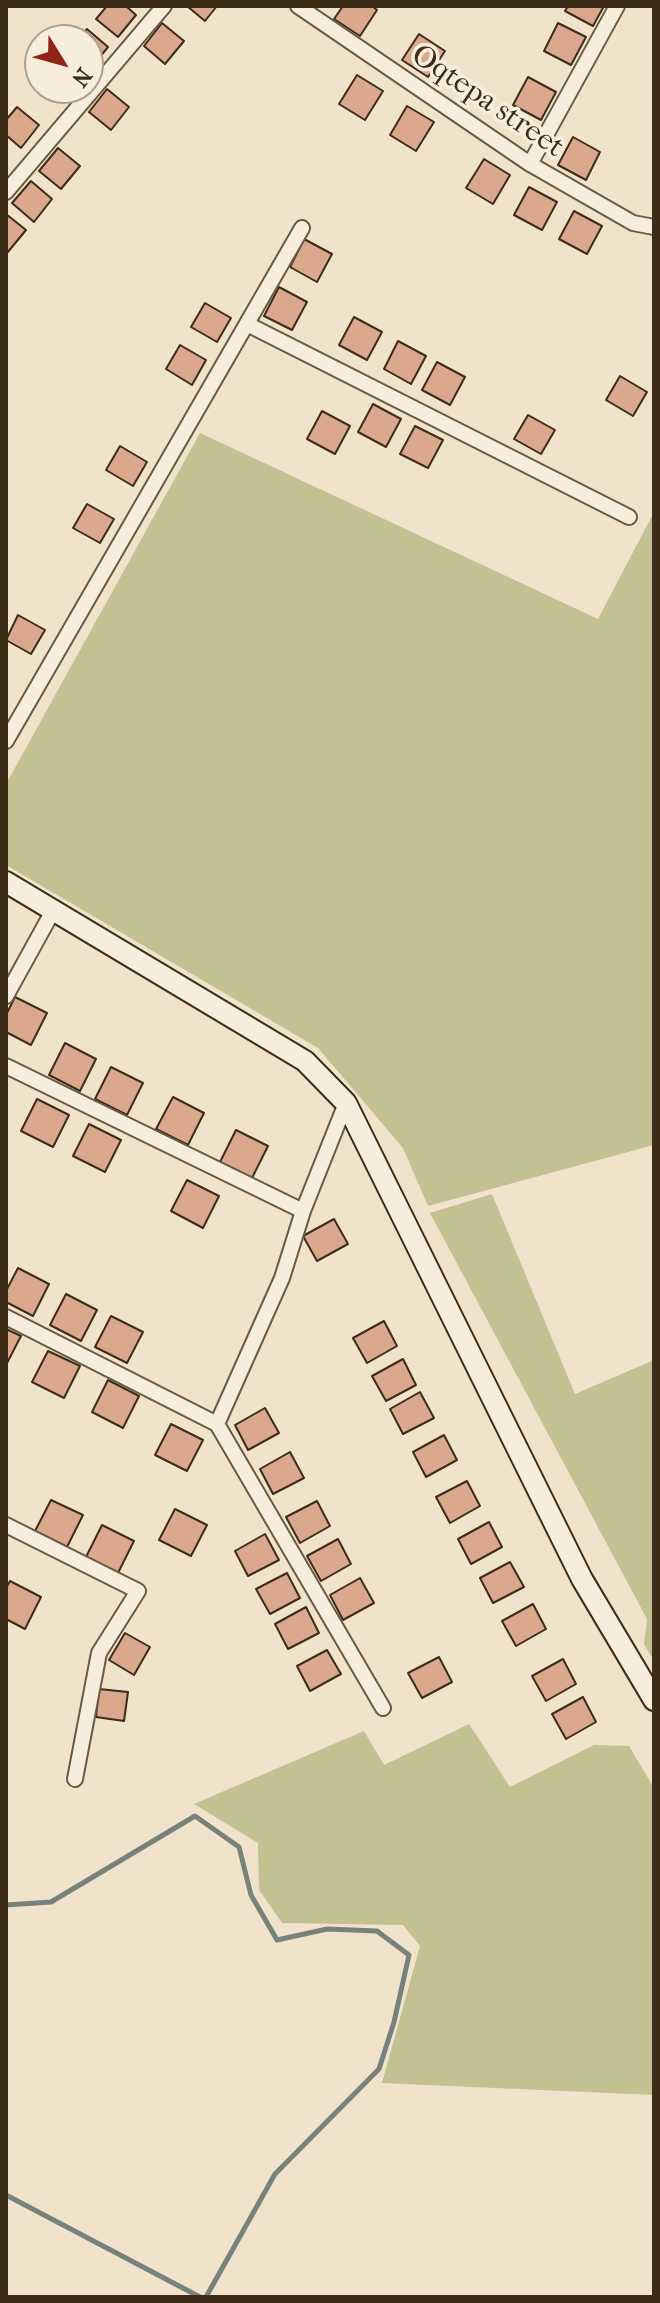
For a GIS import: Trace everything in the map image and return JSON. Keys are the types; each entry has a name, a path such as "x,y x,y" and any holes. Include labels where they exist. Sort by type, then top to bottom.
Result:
{"main road":[{"path":"6,882 305,1061 346,1103 582,1579 654,1700"}],"street":[{"path":"6,192 164,6"},
{"name":"Oqtepa street","path":"298,6 530,164 633,223 654,227"},
{"path":"530,164 617,6"},
{"path":"6,741 302,228"},
{"path":"247,324 629,517"},
{"path":"6,996 54,909"},
{"path":"6,1066 303,1211"},
{"path":"217,1424 282,1278 303,1211 346,1103"},
{"path":"6,1317 217,1424 383,1708"},
{"path":"6,1525 138,1591 99,1653 75,1779"}],"shaded area":[{"path":"200,433 598,619 654,512 654,1145 428,1206 403,1148 318,1048 6,865 6,784"},
{"path":"492,1194 575,1394 654,1360 654,1661 644,1644 647,1619 430,1213"},
{"path":"469,1724 510,1787 594,1745 629,1746 654,1788 654,2095 382,2083 420,1946 403,1925 282,1923 259,1890 258,1843 194,1804 364,1731 384,1765"}],"building":[{"path":"107,6 126,6 136,15 118,37 96,19"},
{"path":"187,6 217,6 205,21"},
{"path":"343,6 372,6 377,10 360,36 334,19"},
{"path":"568,6 604,6 593,26 565,11"},
{"path":"162,23 184,41 165,64 144,46"},
{"path":"558,23 586,37 571,65 544,51"},
{"path":"419,34 445,51 428,77 402,60"},
{"path":"357,75 383,91 365,120 339,104"},
{"path":"528,77 556,92 541,120 513,105"},
{"path":"107,89 129,107 111,130 89,112 95,104 104,104"},
{"path":"407,106 434,122 416,151 390,135"},
{"path":"17,107 39,125 21,148 6,135 6,120"},
{"path":"573,137 600,152 586,180 558,165"},
{"path":"58,148 80,166 61,189 39,171"},
{"path":"484,159 510,175 493,204 466,188"},
{"path":"31,181 52,199 34,222 12,203"},
{"path":"529,187 557,202 542,230 514,215"},
{"path":"574,211 602,226 587,254 559,239"},
{"path":"6,214 26,230 7,253 6,251"},
{"path":"304,239 332,254 317,282 290,267"},
{"path":"279,287 307,302 292,330 264,316"},
{"path":"205,303 231,318 217,342 191,327"},
{"path":"354,317 382,332 367,360 339,345"},
{"path":"398,341 426,356 411,384 384,369"},
{"path":"180,345 206,360 192,385 166,369"},
{"path":"437,362 465,377 450,405 422,390"},
{"path":"620,376 647,392 633,416 606,400"},
{"path":"373,404 401,419 386,447 358,432"},
{"path":"322,411 350,426 335,454 307,439"},
{"path":"528,415 555,430 541,454 514,439"},
{"path":"415,426 443,440 428,468 400,454"},
{"path":"120,446 147,462 133,486 106,470"},
{"path":"87,504 114,519 100,543 73,528"},
{"path":"18,615 45,630 31,654 6,640"},
{"path":"15,997 47,1013 31,1045 6,1032 6,1015"},
{"path":"65,1043 96,1059 80,1091 49,1075"},
{"path":"111,1067 143,1083 127,1115 95,1099"},
{"path":"173,1097 204,1113 188,1145 156,1129"},
{"path":"37,1099 69,1115 53,1147 21,1131"},
{"path":"89,1124 121,1140 105,1172 73,1156"},
{"path":"236,1130 268,1146 252,1178 220,1162"},
{"path":"187,1180 219,1196 203,1228 171,1211"},
{"path":"334,1219 348,1244 317,1261 303,1236"},
{"path":"18,1268 49,1284 33,1316 6,1302 6,1291"},
{"path":"66,1294 97,1310 81,1341 50,1325"},
{"path":"111,1316 143,1332 127,1363 95,1347"},
{"path":"384,1321 397,1346 367,1363 353,1338"},
{"path":"6,1329 21,1336 6,1365"},
{"path":"48,1351 80,1366 64,1398 32,1382"},
{"path":"403,1359 416,1385 386,1401 372,1376"},
{"path":"108,1380 139,1396 123,1428 92,1412"},
{"path":"420,1392 434,1418 403,1434 390,1409"},
{"path":"265,1408 279,1433 248,1450 235,1425"},
{"path":"171,1424 203,1440 187,1471 155,1455"},
{"path":"444,1435 457,1460 426,1477 413,1452"},
{"path":"290,1452 304,1478 273,1494 260,1469"},
{"path":"467,1481 480,1506 450,1523 436,1497"},
{"path":"51,1500 83,1515 67,1547 35,1531"},
{"path":"317,1501 330,1526 300,1543 286,1517"},
{"path":"175,1509 207,1525 191,1556 159,1540"},
{"path":"489,1522 502,1547 471,1564 458,1539"},
{"path":"102,1525 134,1541 118,1573 86,1557"},
{"path":"265,1534 279,1560 248,1576 235,1551"},
{"path":"338,1539 351,1564 321,1581 307,1556"},
{"path":"510,1562 524,1587 493,1603 480,1578"},
{"path":"287,1573 300,1598 270,1614 256,1589"},
{"path":"360,1578 374,1603 343,1620 330,1595"},
{"path":"10,1581 41,1597 25,1629 6,1619 6,1588"},
{"path":"533,1604 546,1629 516,1646 502,1621"},
{"path":"306,1607 319,1633 288,1649 275,1624"},
{"path":"125,1633 150,1647 134,1675 109,1660"},
{"path":"327,1650 341,1674 310,1691 297,1666"},
{"path":"439,1657 452,1682 422,1698 408,1673"},
{"path":"563,1659 576,1684 546,1701 532,1676"},
{"path":"99,1689 128,1692 124,1721 96,1717"},
{"path":"583,1697 596,1722 566,1739 552,1714"}],"waterway":[{"path":"6,1905 51,1902 195,1816 239,1847 251,1895 277,1940 327,1929 377,1931 409,1955 394,2022 379,2069 275,2174 206,2297"},
{"path":"6,2195 200,2297"}]}
